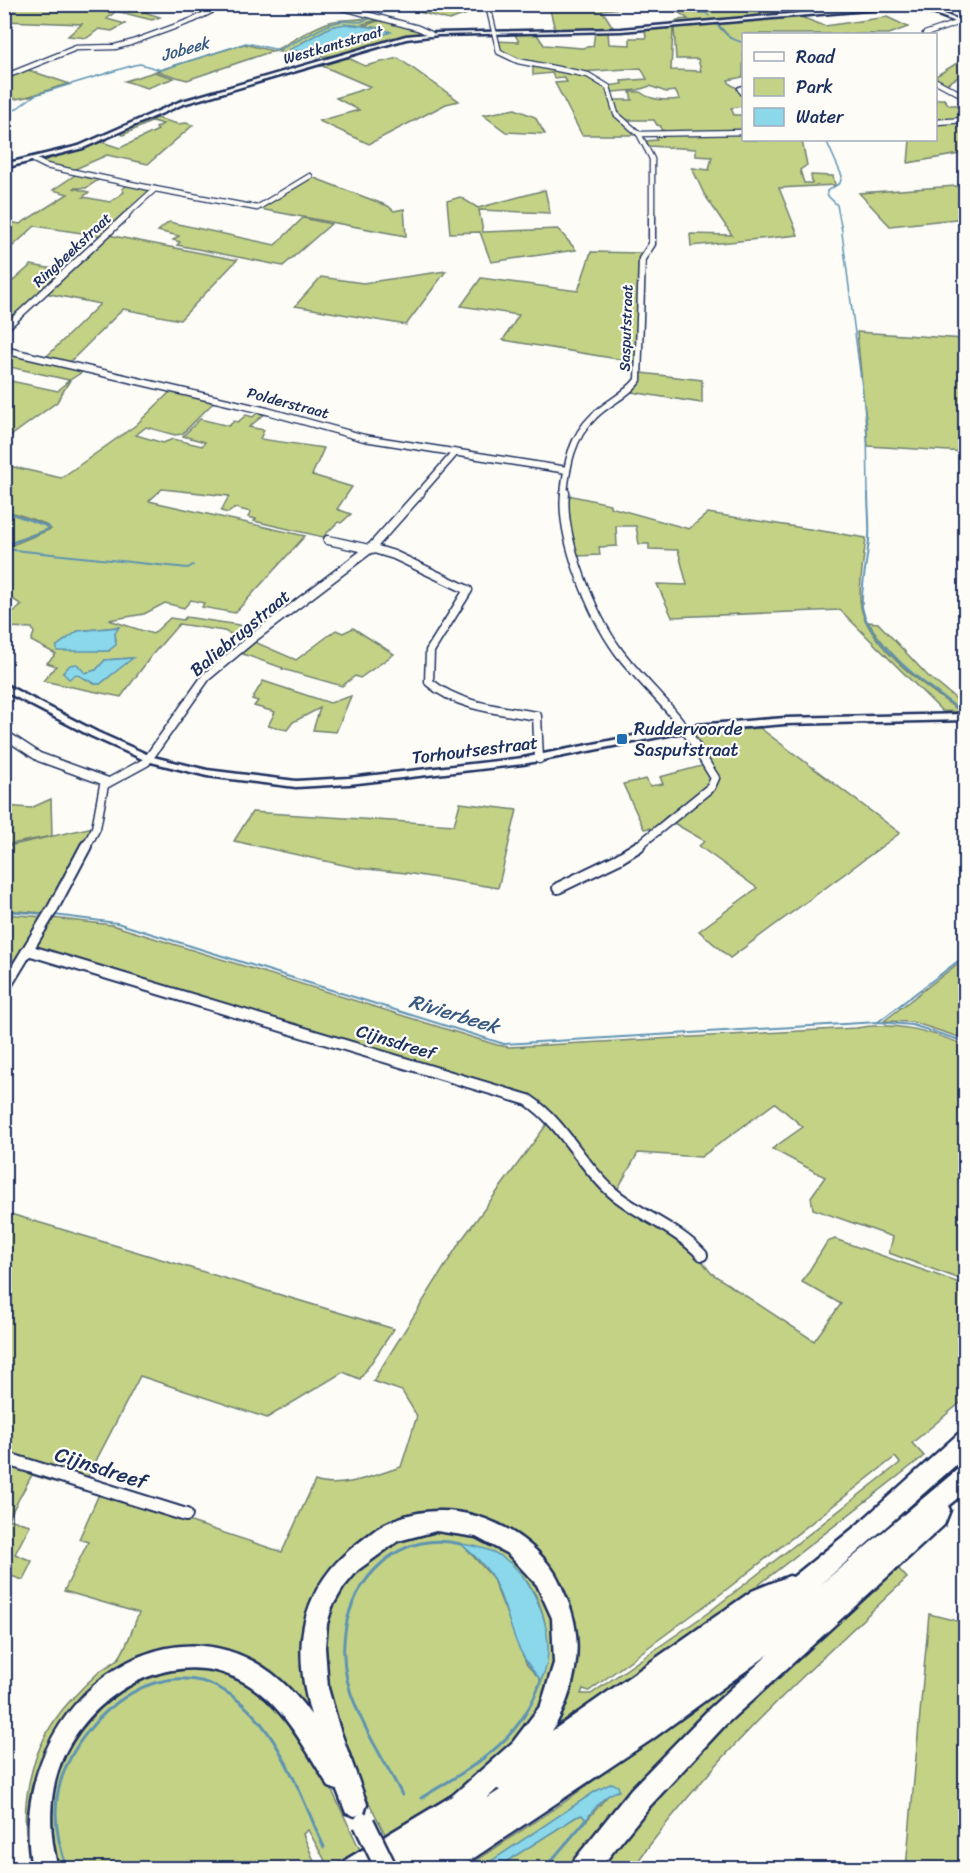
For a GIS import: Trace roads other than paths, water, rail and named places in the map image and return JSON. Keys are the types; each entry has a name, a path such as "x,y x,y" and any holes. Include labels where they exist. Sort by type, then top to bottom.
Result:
{"highway":[{"path":"397,1869 531,1784 633,1714 807,1580 966,1441"},
{"path":"437,1869 557,1792 680,1706 765,1642 957,1484"},
{"path":"584,1869 640,1798 717,1717 936,1517 957,1484"},
{"path":"45,1869 39,1841 40,1798 50,1760 62,1734 95,1695 115,1679 159,1660 204,1657 248,1670 271,1687 293,1709 355,1804 322,1718 314,1676 313,1645 316,1621 331,1585 357,1554 389,1532 410,1524 435,1520 476,1524 516,1544 531,1558 548,1582 562,1612 567,1656 562,1681 551,1711 514,1758 460,1805"},
{"path":"356,1869 530,1762 760,1599 807,1580"},
{"path":"363,1823 386,1869"}],"street":[{"path":"4,77 76,48 115,47 130,43 193,20 225,4"},
{"path":"329,4 418,28 431,34"},
{"path":"493,33 489,10 496,4"},
{"path":"919,5 963,24"},
{"name":"Westkantstraat","path":"4,166 34,160 98,141 181,103 381,43 431,34 621,30 919,5"},
{"path":"929,33 963,24"},
{"name":"Sasputstraat","path":"493,33 499,52 510,58 578,72 606,85 616,114 639,134 652,159 651,244 642,259 638,380 631,390 601,410 579,433 570,449 565,508 571,548 596,614 619,652 684,729 714,775 711,787 647,841 618,859 558,888"},
{"path":"937,82 966,97"},
{"path":"937,122 966,120"},
{"path":"639,134 742,132"},
{"path":"34,160 46,166 257,208 310,176"},
{"name":"Ringbeekstraat","path":"4,329 155,189"},
{"name":"Polderstraat","path":"4,350 267,411 364,438 567,470"},
{"name":"Baliebrugstraat","path":"150,759 181,716 188,700 206,677 254,637 370,549 455,453"},
{"path":"328,540 399,557 468,590 430,651 428,679 437,689 476,706 537,716 539,759"},
{"name":"Torhoutsestraat","path":"4,687 94,734 150,759 207,774 268,782 309,784 539,759 684,729 785,721 965,717"},
{"path":"4,734 39,757 108,782"},
{"path":"4,988 28,950 96,828 104,785 150,759"},
{"name":"Cijnsdreef","path":"28,950 528,1100 543,1109 553,1120 612,1193 672,1227 693,1244 702,1255"},
{"name":"Cijnsdreef","path":"4,1458 186,1515"}],"water":[{"path":"345,24 379,28 391,32 356,43 345,41 317,48 312,52 289,50 330,27"},
{"path":"119,627 115,633 116,645 108,651 57,651 57,646 78,631"},
{"path":"133,658 100,684 76,674 69,679 63,673 70,665 77,664 85,673 96,670 105,660"},
{"path":"461,1544 484,1548 505,1559 517,1569 536,1598 547,1632 546,1665 541,1680 522,1655 490,1574 479,1560"},
{"path":"612,1783 618,1786 619,1791 604,1798 586,1820 582,1815 576,1817 496,1868 481,1868 596,1791"}],"waterway":[{"name":"Jobeek","path":"378,15 399,4"},
{"path":"692,4 698,13 706,13 709,16"},
{"name":"Jobeek","path":"4,118 35,95 134,65 140,64 161,70 246,43 279,50 330,24 342,21 360,22 375,17"},
{"path":"713,20 730,38 742,42"},
{"path":"826,141 842,176 840,183 827,191 827,195 837,205 842,231"},
{"path":"842,233 867,426 868,494"},
{"path":"868,493 869,539 862,601 867,622 889,651 904,666 963,712"},
{"path":"4,511 49,527 47,530 4,546"},
{"path":"4,549 188,568 193,565"},
{"name":"Rivierbeek","path":"4,911 44,914"},
{"name":"Rivierbeek","path":"54,915 117,923 504,1044 878,1022"},
{"path":"878,1022 966,955"},
{"name":"Rivierbeek","path":"878,1022 912,1025 966,1042"},
{"path":"402,1795 367,1731 350,1690 345,1670 345,1630 358,1593 369,1577 392,1555 420,1543 441,1541 461,1544"},
{"path":"67,1868 56,1821 58,1792 66,1767 79,1743 97,1720 118,1702 143,1687 168,1680 195,1680 221,1689 240,1702 257,1719 272,1738 284,1759 324,1847"},
{"path":"421,1798 477,1763 508,1736 532,1702 541,1680"},
{"path":"545,1868 586,1820"}],"place":[{"name":"Ruddervoorde Sasputstraat","path":"622,739"}]}
